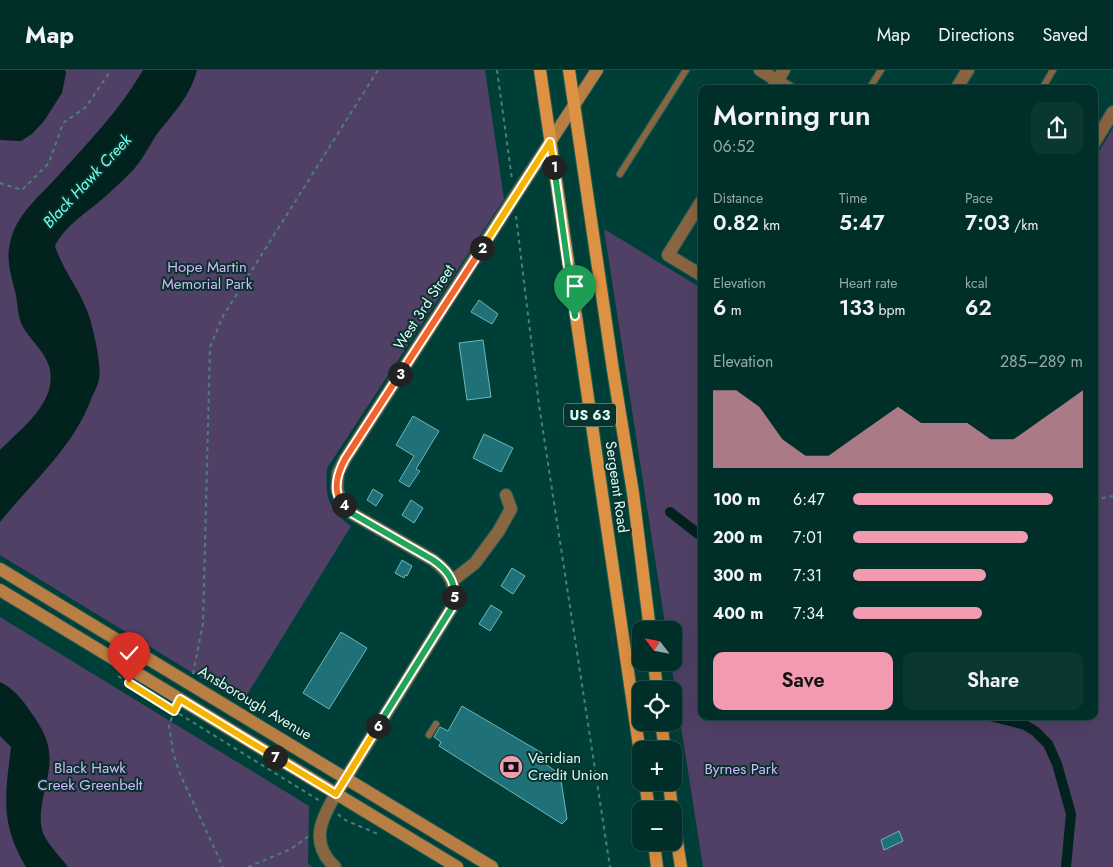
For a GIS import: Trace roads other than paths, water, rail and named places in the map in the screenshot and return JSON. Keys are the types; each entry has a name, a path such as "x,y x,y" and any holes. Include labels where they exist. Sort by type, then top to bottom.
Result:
{"main road":[{"name":"Sergeant Road","path":"540,70 638,741"},
{"name":"Sergeant Road","path":"569,70 633,493 649,621"},
{"name":"West 3rd Street","path":"550,142 597,70"},
{"name":"Ansborough Avenue","path":"0,569 492,867"},
{"path":"0,590 43,616 177,705 336,794 457,867"},
{"path":"655,851 657,867"},
{"path":"678,851 681,867"}],"street":[{"path":"760,70 778,80"},
{"path":"959,85 968,70"},
{"path":"1098,136 1113,112"},
{"name":"West 3rd Street","path":"452,581 445,569 433,560 353,514 341,502 337,489 338,473 345,459 550,142"},
{"path":"698,207 668,255 698,274"},
{"path":"335,867 321,847 320,828 322,819 328,806 451,609 455,594 452,581 475,563 498,532 511,508 506,495"}],"lane":[{"path":"620,174 686,70"},
{"path":"872,85 881,70"},
{"path":"1044,85 1053,70"},
{"path":"429,734 436,724"}],"water":[{"path":"0,70 65,70 66,73 62,93 44,121 32,134 21,141 0,140"},
{"name":"Black Hawk Creek","path":"143,70 197,70 186,96 157,134 137,165 106,196 71,225 55,246 82,300 94,332 100,372 99,379 84,415 64,448 0,522 0,450 28,423 44,402 49,391 51,379 47,360 25,330 19,317 9,261 9,249 13,233 28,208 102,127 124,99"},
{"path":"0,682 5,684 24,702 44,734 49,753 49,763 41,824 43,833 48,841 68,867 26,867 12,837 6,809 11,747 0,736"}],"waterway":[{"path":"670,512 698,534"},
{"path":"1006,720 1025,725 1035,731 1048,744 1057,764 1071,814 1066,867"}],"place":[{"name":"Veridian Credit Union","path":"511,767"}],"park label":[{"name":"Hope Martin Memorial Park","path":"207,276"},
{"name":"Byrnes Park","path":"741,769"},
{"name":"Black Hawk Creek Greenbelt","path":"90,776"}]}
